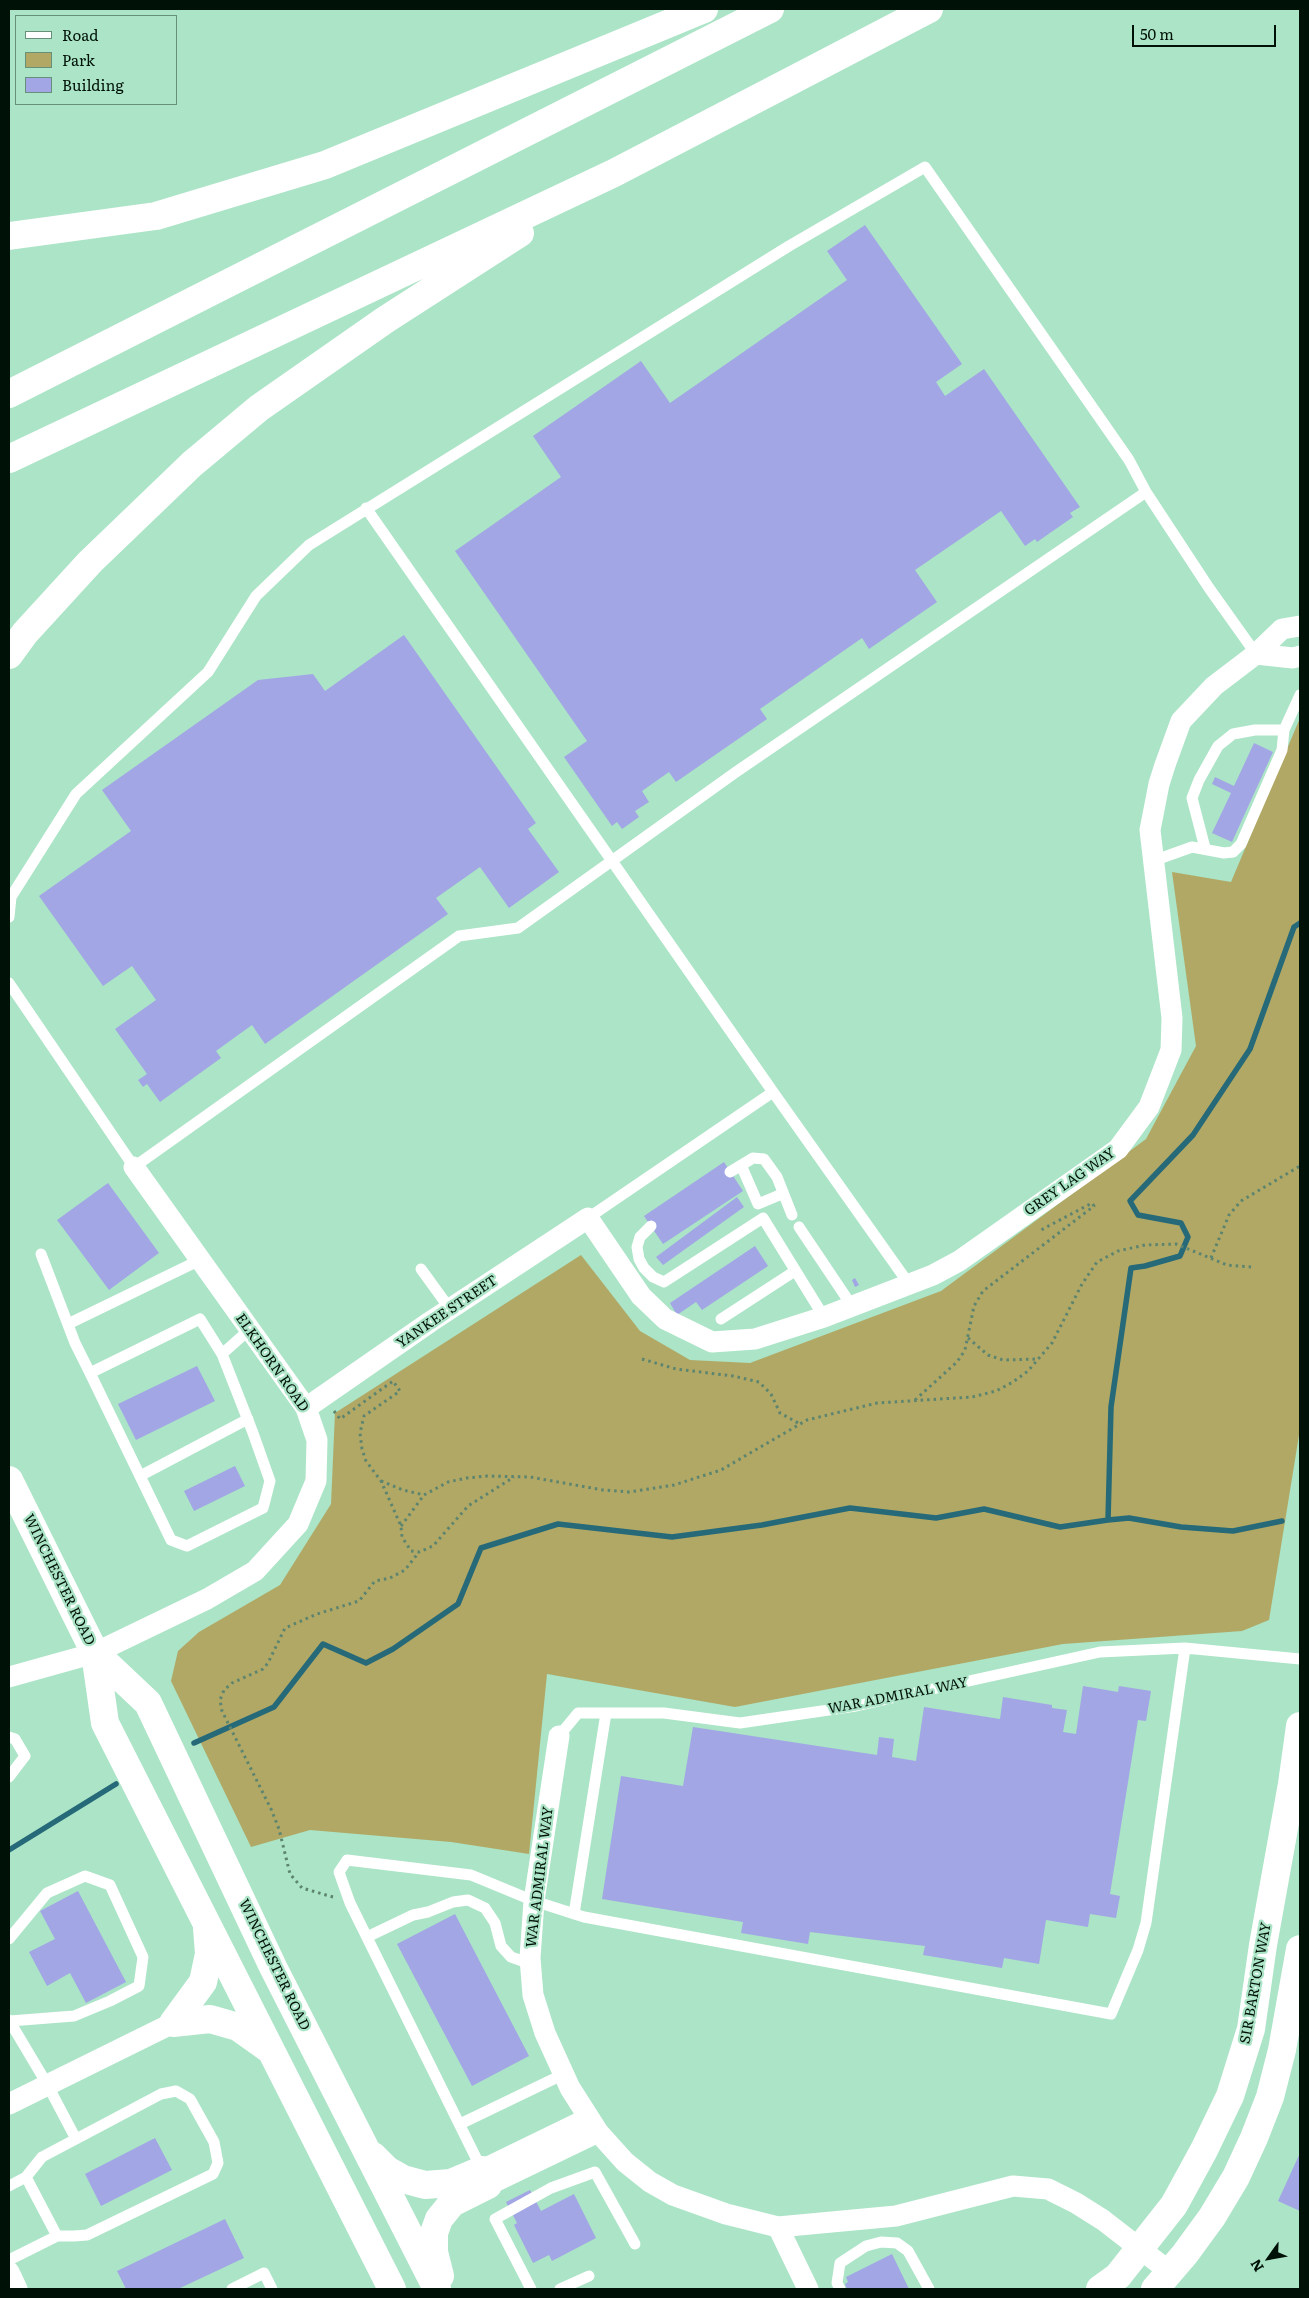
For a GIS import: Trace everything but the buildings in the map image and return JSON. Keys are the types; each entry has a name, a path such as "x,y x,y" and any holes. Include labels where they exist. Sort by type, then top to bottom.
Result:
{"main road":[{"path":"9,236 156,216 325,165 704,9"},
{"path":"9,394 770,9"},
{"path":"9,459 614,173 929,9"},
{"path":"9,654 25,633 90,562 192,464 259,408 385,320 614,173"},
{"name":"WINCHESTER ROAD","path":"9,1480 95,1653 105,1723 392,2289"},
{"name":"WINCHESTER ROAD","path":"95,1653 148,1703 272,1967 437,2289"},
{"name":"SIR BARTON WAY","path":"1100,2289 1118,2276 1174,2205 1204,2150 1230,2096 1250,2030 1292,1784 1300,1726"},
{"path":"173,2023 203,1982 209,1954 206,1921"},
{"path":"1167,2283 1212,2217 1236,2177 1254,2138 1270,2097 1282,2050 1300,1949"},
{"path":"173,2023 210,2020 238,2027 272,2051"},
{"path":"364,2147 387,2170 402,2179 425,2185 485,2177"},
{"path":"443,2289 434,2252 434,2233 439,2218 452,2203 485,2177"}],"street":[{"name":"GREY LAG WAY","path":"588,1218 641,1296 665,1319 712,1342 755,1339 824,1317 909,1284 959,1261 1118,1150 1149,1107 1172,1050 1172,1018 1163,926 1150,830 1159,784 1181,721 1214,686 1256,654 1282,629 1300,626"},
{"path":"1256,654 1293,658 1300,656"},
{"name":"ELKHORN ROAD","path":"9,1678 95,1653 207,1599 255,1570 298,1524 316,1481 317,1440 306,1408 134,1167"},
{"name":"YANKEE STREET","path":"306,1408 450,1309 588,1218"},
{"name":"WAR ADMIRAL WAY","path":"559,1736 534,1901 531,1964 533,1995 544,2033 564,2074 593,2125 625,2162 650,2182 673,2195 726,2214 778,2226 896,2216 1013,2186 1048,2189 1076,2202 1140,2249 1167,2283"},
{"path":"9,2104 173,2023"},
{"path":"485,2177 593,2125"},
{"path":"778,2226 808,2289"},
{"path":"9,2272 17,2289"}],"lane":[{"path":"9,917 11,897 76,794 208,672 256,596 309,545 789,246 925,167 1129,460 1146,492 1209,588 1256,654"},
{"path":"9,983 134,1167 459,936 518,928 743,767 1146,492"},
{"path":"366,508 909,1284"},
{"path":"1153,861 1192,847 1224,853 1233,852 1241,844 1282,750 1284,730 1300,696"},
{"path":"1205,848 1192,798 1199,780 1218,746 1233,734 1255,730 1284,730"},
{"path":"588,1218 773,1092"},
{"path":"730,1172 753,1158 764,1159 777,1177 782,1194 792,1215"},
{"path":"741,1165 763,1218 824,1317"},
{"path":"758,1204 782,1194"},
{"path":"651,1226 640,1236 637,1247 639,1259 644,1268 653,1277 664,1282 763,1218"},
{"path":"799,1227 852,1306"},
{"path":"41,1254 68,1324 90,1373 171,1540 186,1546 263,1508 270,1481 222,1354 200,1319 90,1373"},
{"path":"68,1324 200,1260"},
{"path":"421,1269 450,1309"},
{"path":"722,1319 794,1271"},
{"path":"222,1354 249,1330"},
{"path":"140,1476 248,1419"},
{"path":"485,2177 350,1903 339,1872 346,1860 471,1875 534,1901 574,1914 662,1933 1111,2014 1138,1950 1146,1922 1185,1648"},
{"name":"WAR ADMIRAL WAY","path":"559,1736 578,1713 664,1713 740,1723 856,1706 1100,1652 1185,1648 1300,1660"},
{"path":"574,1914 606,1713"},
{"path":"9,1737 15,1739 25,1756 9,1777"},
{"path":"9,1939 47,1893 85,1876 110,1885 143,1957 139,1986 110,2001 74,2016 9,2021 47,2084 76,2139"},
{"path":"367,1937 413,1915 428,1912 453,1902 468,1900 485,1908 495,1923 501,1946 511,1957 531,1964"},
{"path":"460,2124 564,2074"},
{"path":"9,2186 26,2177 42,2157 161,2094 176,2091 190,2099 214,2142 218,2163 212,2174 86,2236 57,2236 9,2260"},
{"path":"531,2289 495,2219 551,2188 594,2172 635,2244"},
{"path":"26,2177 57,2236"},
{"path":"840,2289 837,2283 840,2263 866,2246 881,2242 897,2243 908,2251 929,2289"},
{"path":"232,2289 264,2273 272,2289"},
{"path":"560,2289 588,2276"}],"path":[{"path":"1211,1258 1229,1215 1241,1201 1300,1166"},
{"path":"915,1401 957,1362 965,1350 974,1306 983,1291 1094,1206 1092,1204 1033,1234"},
{"path":"401,1526 424,1495 448,1482 467,1478 516,1476 602,1490 629,1492 674,1485 721,1470 807,1420 877,1403 972,1397 996,1391 1028,1372 1040,1359 1052,1343 1082,1284 1098,1262 1118,1250 1145,1245 1176,1244 1227,1265 1251,1268"},
{"path":"968,1338 988,1355 1003,1360 1040,1359"},
{"path":"642,1359 676,1369 733,1376 759,1382 771,1394 780,1413 801,1424"},
{"path":"324,1395 340,1419 393,1381 400,1391 364,1416 360,1433 366,1461 381,1480 401,1526 402,1537 411,1551 419,1552"},
{"path":"350,1903 302,1888 290,1874 279,1829 271,1809 227,1721 220,1700 224,1690 232,1683 263,1669 268,1663 285,1628 317,1614 360,1601 375,1581 390,1578 406,1570 419,1552 432,1546 468,1506 516,1476"},
{"path":"381,1480 403,1490 424,1495"}],"green space":[{"path":"1300,718 1300,1429 1269,1620 1242,1631 1063,1644 735,1707 547,1674 529,1854 451,1842 310,1830 251,1847 171,1681 178,1651 199,1632 280,1585 331,1504 335,1413 581,1255 640,1331 690,1360 750,1363 941,1291 1146,1139 1196,1046 1172,872 1231,882"}],"waterway":[{"path":"194,1743 274,1707 323,1644 366,1663 393,1649 458,1604 481,1548 558,1524 672,1537 762,1525 850,1508 936,1518 984,1509 1060,1527 1108,1520 1111,1407 1131,1268 1180,1256 1188,1237 1181,1223 1138,1215 1130,1201 1193,1135 1250,1049 1294,927 1300,923"},
{"path":"1108,1520 1129,1518 1181,1527 1233,1531 1282,1521"},
{"path":"9,1850 116,1784"}]}
